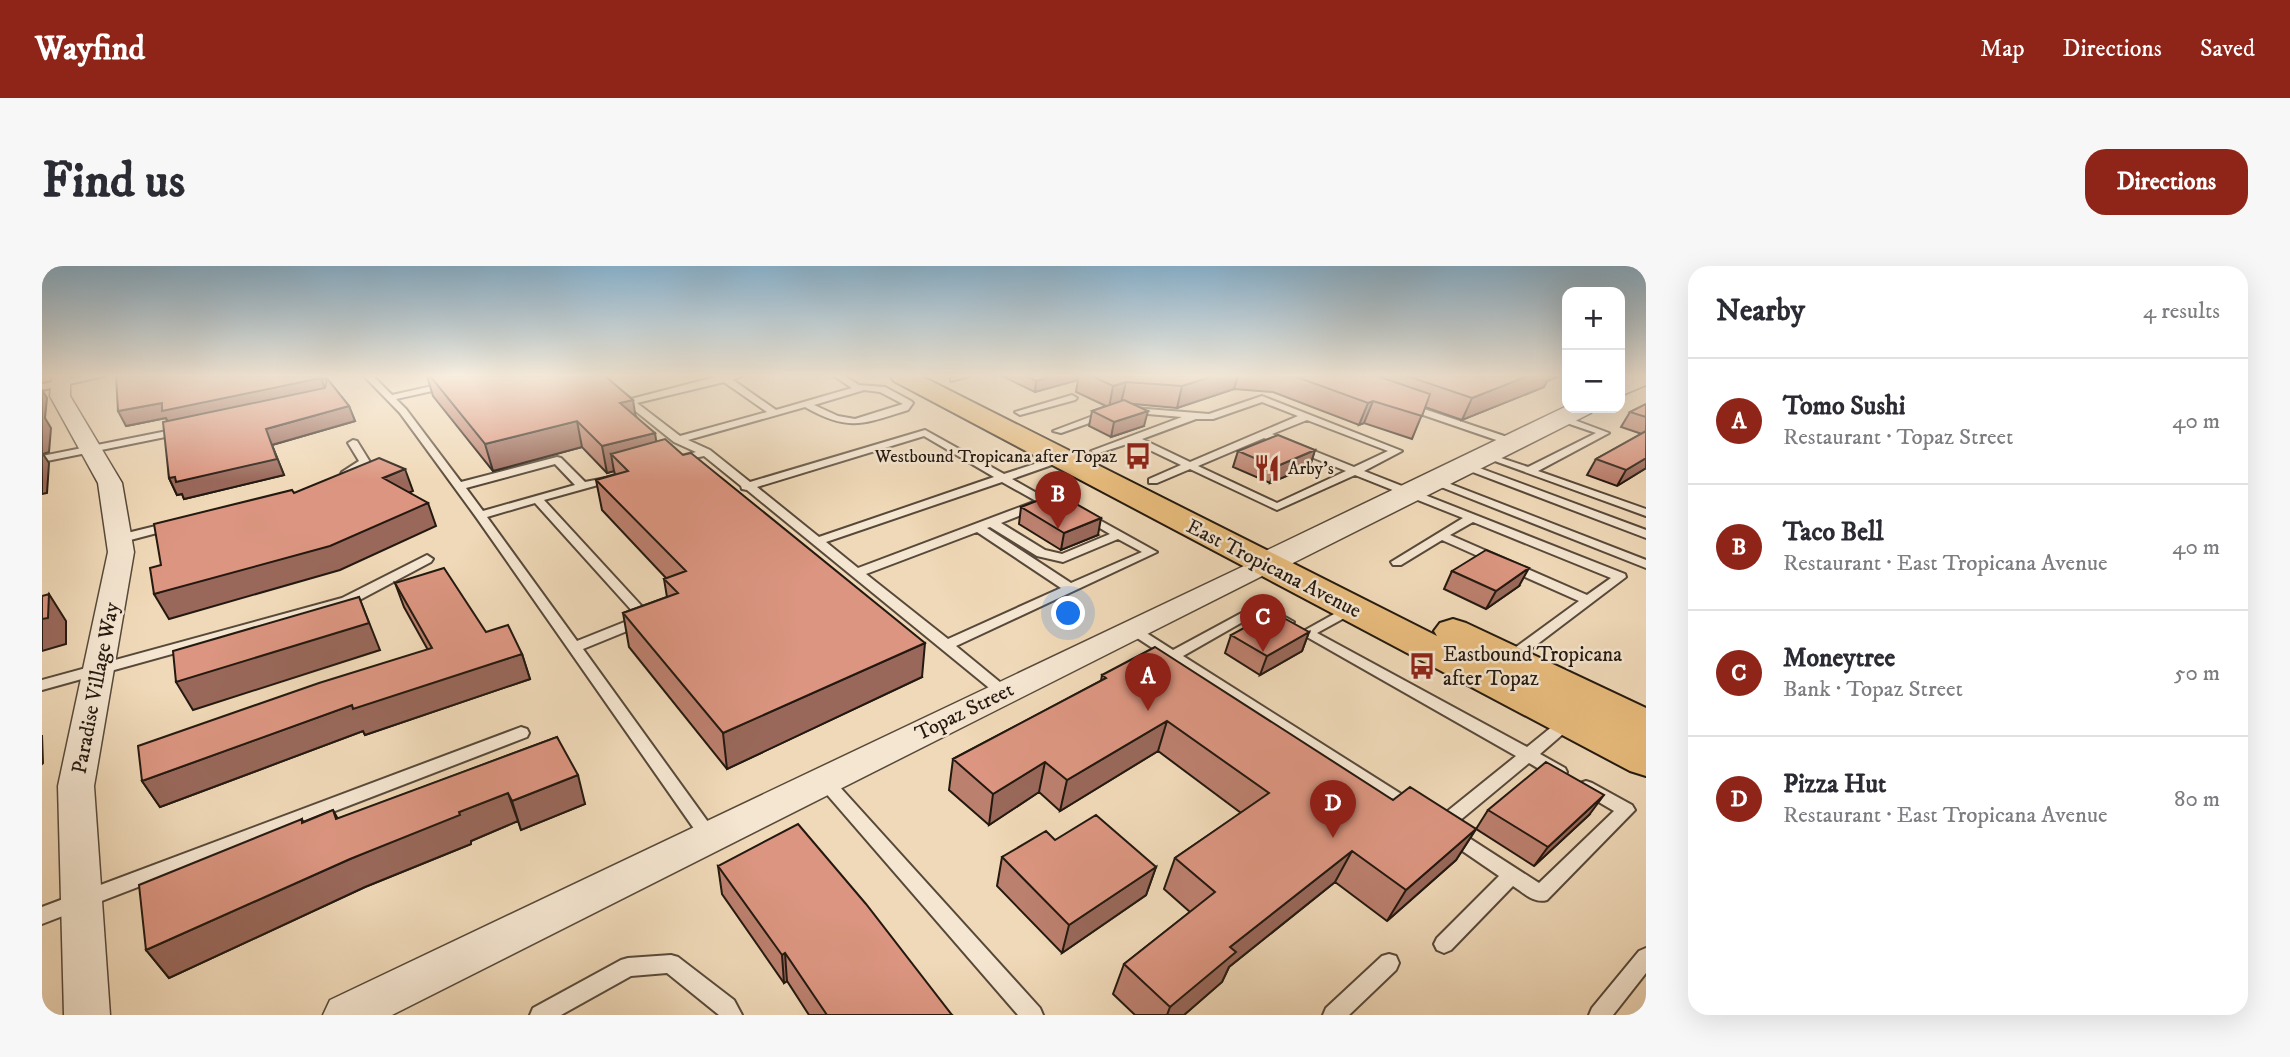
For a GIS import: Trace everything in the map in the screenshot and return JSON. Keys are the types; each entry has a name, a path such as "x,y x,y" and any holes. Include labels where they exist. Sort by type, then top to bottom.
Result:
{"main road":[{"name":"East Tropicana Avenue","path":"981,411 1058,445 1279,557 1510,659 1646,726"},
{"name":"East Tropicana Avenue","path":"1020,412 1058,445 1096,451 1153,481 1279,557 1353,608 1646,760"}],"street":[{"name":"Paradise Village Way","path":"69,411 110,483 121,552 76,786 86,1015"},
{"name":"Topaz Street","path":"346,1015 1572,413"}],"lane":[{"path":"400,411 460,486 710,838"},
{"path":"641,411 678,440 706,452 746,487 1004,692"},
{"path":"678,440 782,411"},
{"path":"817,411 833,421 845,423 893,411"},
{"path":"1020,412 1024,411"},
{"path":"815,542 1000,476 1118,411"},
{"path":"1146,411 1210,417 1227,411"},
{"path":"1134,439 1277,507 1397,451 1294,411"},
{"path":"1420,411 1512,442"},
{"path":"1529,471 1604,433 1572,413"},
{"path":"1096,451 1197,415"},
{"path":"1153,481 1187,464 1307,416"},
{"path":"42,459 192,429"},
{"path":"746,487 925,433 1000,476 1151,552 945,646"},
{"path":"1264,433 1354,471 1423,486 1646,564"},
{"path":"330,481 353,472 365,462 353,443"},
{"path":"662,465 706,452"},
{"path":"460,486 557,460 582,486"},
{"path":"1476,461 1529,471 1646,513"},
{"path":"1476,461 1646,534"},
{"path":"480,515 622,475"},
{"path":"1423,486 1473,517 1620,577 1510,659"},
{"path":"537,499 642,614 632,624 574,647"},
{"path":"855,574 984,525 1057,504"},
{"path":"1397,562 1473,517"},
{"path":"119,539 181,524"},
{"path":"984,525 1041,554 1063,558 1119,534"},
{"path":"984,525 1071,589"},
{"path":"1442,536 1588,600"},
{"path":"42,685 347,601 427,559"},
{"path":"1132,630 1172,656 1440,827 1540,894 1626,810 1260,607 1172,656"},
{"path":"1307,633 1353,608"},
{"path":"1440,827 1570,721"},
{"path":"42,916 521,733"},
{"path":"823,779 1032,1015"},
{"path":"1444,944 1512,875"},
{"path":"1600,1015 1646,957"},
{"path":"1334,1015 1389,963"},
{"path":"541,1015 628,967 671,964 726,1007 731,1015"}],"building":[{"path":"216,411 331,411 266,429 277,459 176,482 175,477 169,478 163,422"},
{"path":"458,411 629,411 655,433 602,446 577,421 485,444"},
{"path":"1092,411 1148,411 1148,411 1114,422"},
{"path":"1406,411 1424,411 1422,416"},
{"path":"1646,411 1646,417 1630,412"},
{"path":"1646,431 1646,458 1626,470 1596,459"},
{"path":"1278,435 1315,450 1275,467 1238,451"},
{"path":"665,439 683,455 691,453 925,643 723,733 623,613 678,593 664,579 686,571 596,480 628,471 611,454"},
{"path":"379,458 405,469 383,478 428,503 330,546 154,594 150,568 161,565 154,524 292,490 294,493"},
{"path":"1057,493 1101,518 1064,533 1021,507"},
{"path":"1486,550 1529,568 1496,591 1452,571"},
{"path":"444,568 486,632 508,625 522,654 353,709 352,705 142,781 138,746 319,683 432,648 395,583"},
{"path":"49,594 48,618 42,619 42,596"},
{"path":"359,597 369,623 176,682 173,651"},
{"path":"1273,612 1309,632 1267,656 1231,635"},
{"path":"1155,647 1393,800 1410,787 1476,829 1406,890 1352,851 1230,947 1236,952 1170,1007 1124,964 1215,892 1175,858 1269,793 1167,721 1067,780 1045,762 993,794 953,759 1106,678 1102,675"},
{"path":"557,737 578,775 512,801 508,793 459,812 460,815 350,859 146,950 139,885 302,819 302,823 333,810 336,819"},
{"path":"1546,762 1604,795 1548,847 1488,810"},
{"path":"1096,815 1156,867 1069,925 1002,857 1046,831 1055,840"},
{"path":"798,824 866,904 952,1015 827,1015 785,953 782,955 718,866"}],"place":[{"name":"Westbound Tropicana after Topaz","path":"1138,456"},
{"name":"Arby's","path":"1267,468"},
{"name":"Taco Bell","path":"1058,529"},
{"name":"Moneytree","path":"1263,652"},
{"name":"Eastbound Tropicana after Topaz","path":"1422,666"},
{"name":"Tomo Sushi","path":"1148,711"},
{"name":"Pizza Hut","path":"1333,838"}]}
